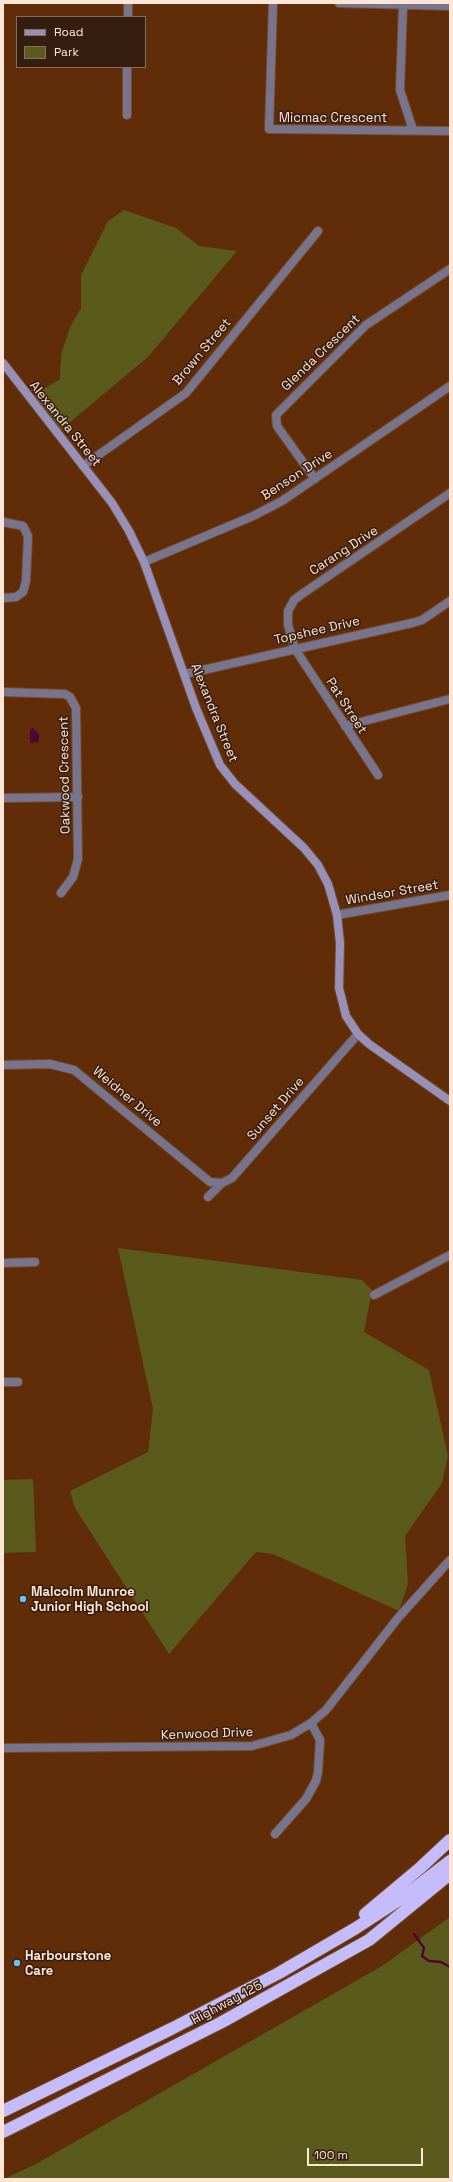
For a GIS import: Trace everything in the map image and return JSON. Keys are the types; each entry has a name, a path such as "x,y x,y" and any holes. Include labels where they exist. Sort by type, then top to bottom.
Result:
{"highway":[{"path":"279,1973 381,1902 450,1840"},
{"name":"Highway 125","path":"3,2111 171,2029 279,1973 356,1928 402,1898 450,1861"},
{"name":"Highway 125","path":"3,2132 228,2019 369,1940 450,1874"}],"main road":[{"name":"Alexandra Street","path":"3,363 112,503 144,562 220,765 235,784 290,833 318,865 328,884 337,915 340,943 340,996 346,1016 358,1034 382,1055 450,1101"}],"street":[{"path":"128,3 128,16"},
{"name":"Micmac Crescent","path":"273,3 269,129 450,131"},
{"path":"339,3 388,4 404,6 450,6"},
{"path":"404,6 400,90 413,130"},
{"path":"127,68 127,115"},
{"name":"Brown Street","path":"83,466 186,393 318,231"},
{"name":"Glenda Crescent","path":"315,479 277,426 276,415 366,325 450,269"},
{"name":"Benson Drive","path":"144,562 253,516 295,493 450,386"},
{"name":"Carang Drive","path":"295,649 287,620 288,610 294,600 450,494"},
{"path":"3,522 22,526 28,536 26,581 23,592 16,597 3,598"},
{"name":"Topshee Drive","path":"185,674 412,623 422,620 450,601"},
{"name":"Pat Street","path":"295,649 378,775"},
{"name":"Oakwood Crescent","path":"3,692 58,692 65,694 74,702 77,722 78,866 73,877 61,894"},
{"path":"345,726 450,699"},
{"path":"3,798 78,797"},
{"name":"Windsor Street","path":"337,915 450,895"},
{"name":"Sunset Drive","path":"208,1197 222,1184 232,1178 358,1034"},
{"name":"Weidner Drive","path":"3,1066 50,1064 74,1070 210,1182 222,1184"},
{"path":"374,1296 450,1255"},
{"path":"3,1263 35,1262"},
{"path":"3,1382 18,1382"},
{"name":"Kenwood Drive","path":"3,1748 252,1746 280,1740 311,1724 326,1710 398,1618 450,1560"},
{"path":"275,1834 306,1799 316,1781 320,1740 311,1724"}],"green space":[{"path":"124,210 176,228 199,246 237,251 148,357 57,433 28,399 60,379 61,355 70,327 81,308 81,275 108,221"},
{"path":"118,1248 362,1280 372,1290 364,1332 429,1370 448,1456 442,1483 405,1536 408,1584 399,1611 273,1554 256,1552 169,1654 75,1508 70,1491 148,1452 153,1409"},
{"path":"33,1479 36,1552 3,1553 3,1480"},
{"path":"450,1917 450,2179 4,2179 36,2164 382,1966"}],"shaded area":[{"path":"33,728 39,734 39,742 30,743 30,730"}],"waterway":[{"path":"414,1934 424,1948 422,1956 429,1961 441,1962 450,1967"}],"place":[{"name":"Malcolm Munroe Junior High School","path":"23,1599"},
{"name":"Harbourstone Care","path":"17,1963"}]}
